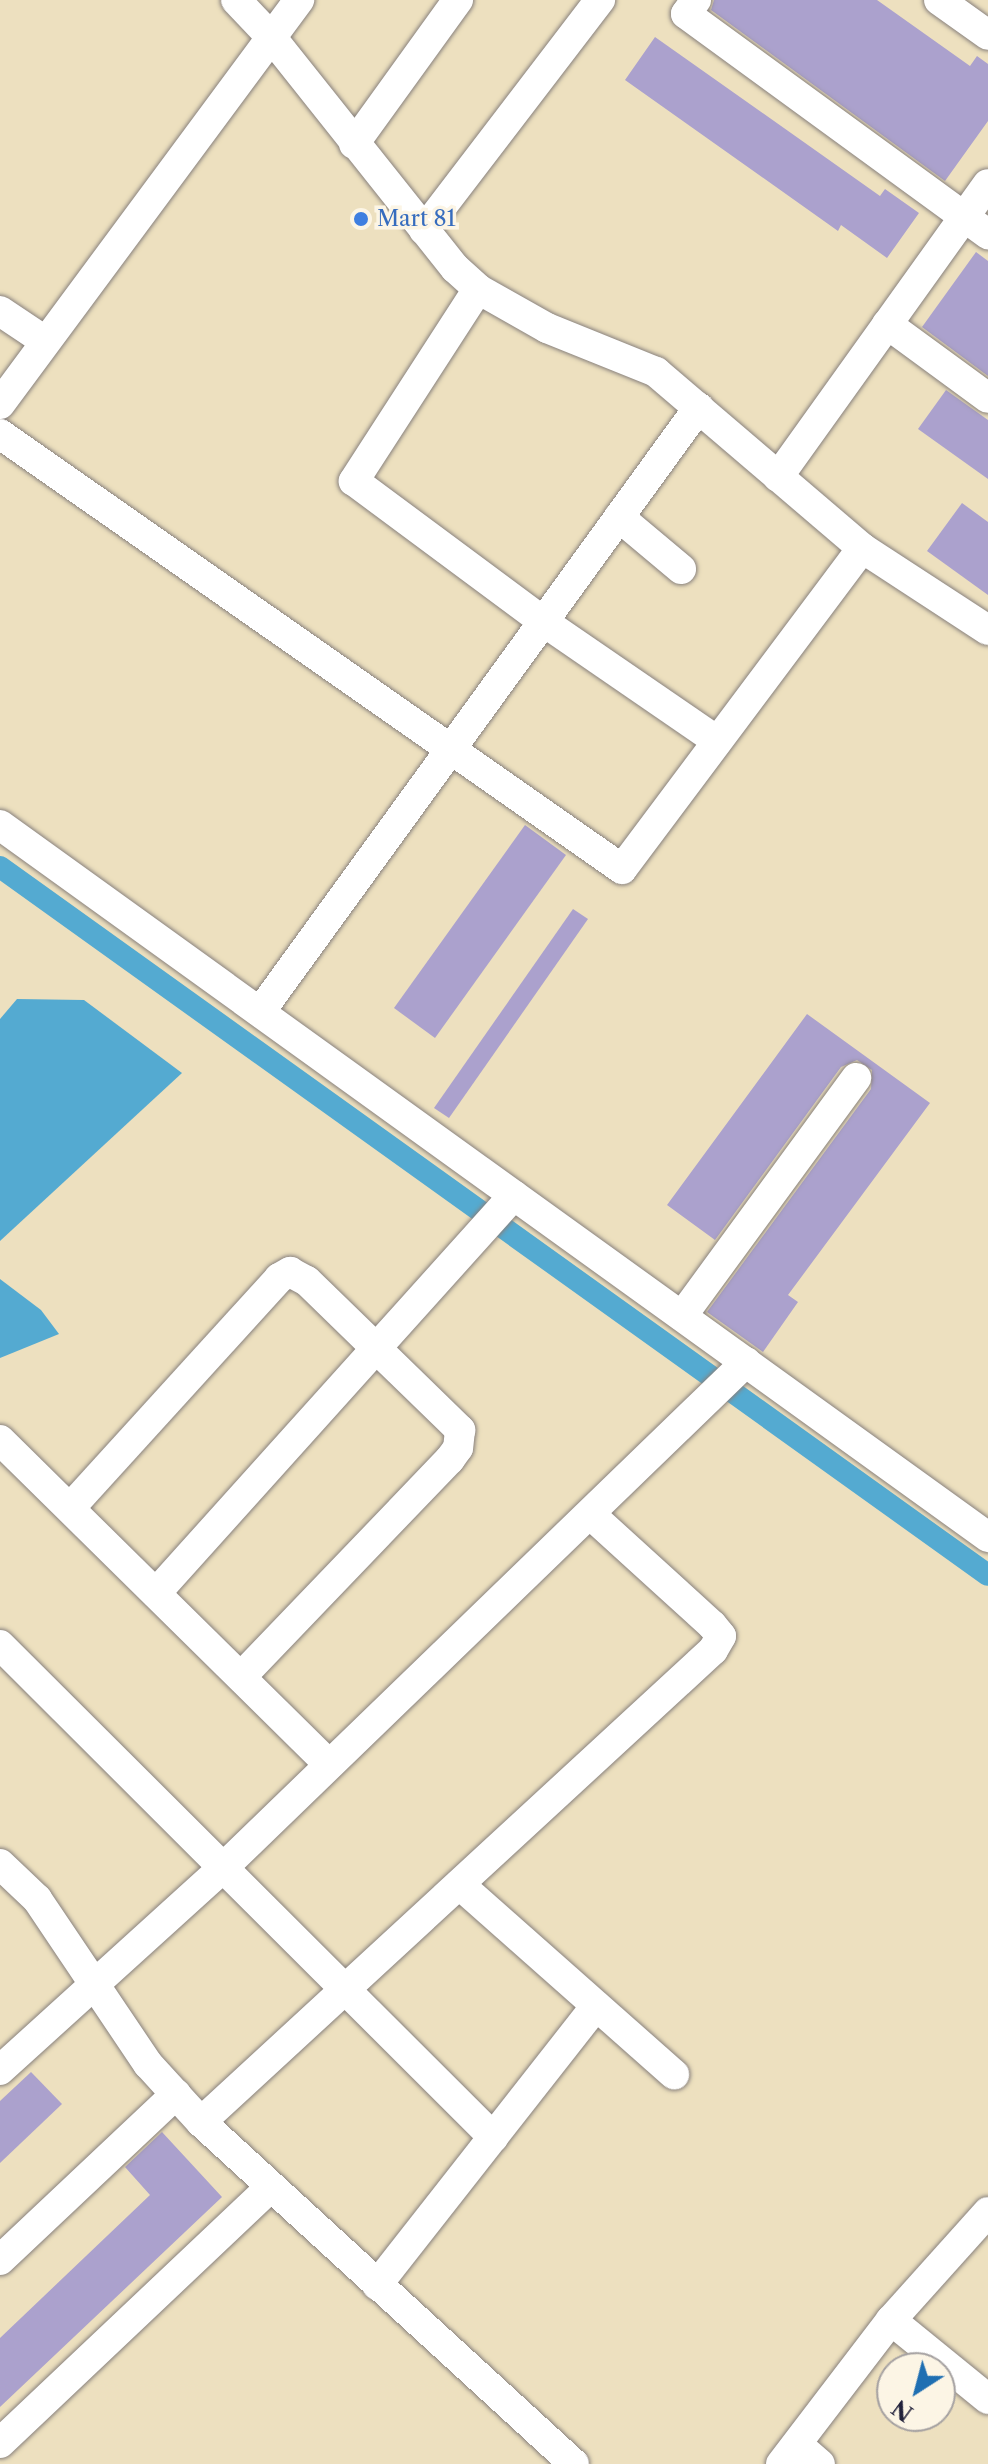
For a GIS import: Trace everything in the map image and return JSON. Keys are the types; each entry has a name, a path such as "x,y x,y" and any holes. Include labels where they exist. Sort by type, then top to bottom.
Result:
{"street":[{"path":"236,0 272,38 455,268 478,289 547,328 656,372 862,548 988,630"},
{"path":"0,404 299,0"},
{"path":"354,144 458,0"},
{"path":"424,230 600,0"},
{"path":"696,0 686,14 976,225"},
{"path":"939,0 988,35"},
{"path":"778,477 887,324 976,225 988,184"},
{"path":"478,289 354,481 544,622 717,741"},
{"path":"0,311 45,341"},
{"path":"887,324 988,398"},
{"path":"260,1012 699,407"},
{"path":"0,434 622,869 862,548"},
{"path":"619,517 681,569"},
{"path":"0,825 260,1012 510,1201 682,1316 732,1376 988,1537"},
{"path":"682,1316 856,1078"},
{"path":"156,1593 510,1201"},
{"path":"70,1508 279,1278 290,1272 307,1281 460,1430 458,1448 241,1677"},
{"path":"0,2070 225,1866 732,1376"},
{"path":"0,1440 329,1764"},
{"path":"201,2122 713,1650 721,1636 591,1515"},
{"path":"0,1645 225,1866 493,2137"},
{"path":"0,1864 37,1899 148,2064 201,2122 574,2464"},
{"path":"460,1885 674,2074"},
{"path":"377,2285 595,2007"},
{"path":"0,2260 176,2094"},
{"path":"0,2443 271,2187"},
{"path":"800,2458 891,2320 978,2246 988,2212"},
{"path":"891,2320 988,2399"}],"water":[{"path":"17,999 84,1000 182,1073 0,1241 0,1019"},
{"path":"0,1279 41,1310 59,1334 0,1358"}],"building":[{"path":"714,0 877,0 970,66 977,56 988,64 988,121 945,181 711,10"},
{"path":"655,37 880,196 885,189 919,213 887,258 841,225 838,231 625,80"},
{"path":"976,252 988,261 988,376 922,327"},
{"path":"946,390 988,420 988,479 918,429"},
{"path":"962,503 988,522 988,595 927,551"},
{"path":"525,825 566,855 435,1038 394,1008"},
{"path":"573,909 588,919 449,1118 434,1108"},
{"path":"807,1014 930,1103 788,1295 798,1302 763,1352 707,1312 871,1089 872,1070 857,1060 841,1067 715,1240 667,1205"},
{"path":"31,2072 62,2104 0,2163 0,2101"},
{"path":"162,2132 222,2197 0,2407 0,2338 150,2195 125,2167"}],"waterway":[{"path":"0,867 988,1575"}],"place":[{"name":"Mart 81","path":"361,219"}]}
